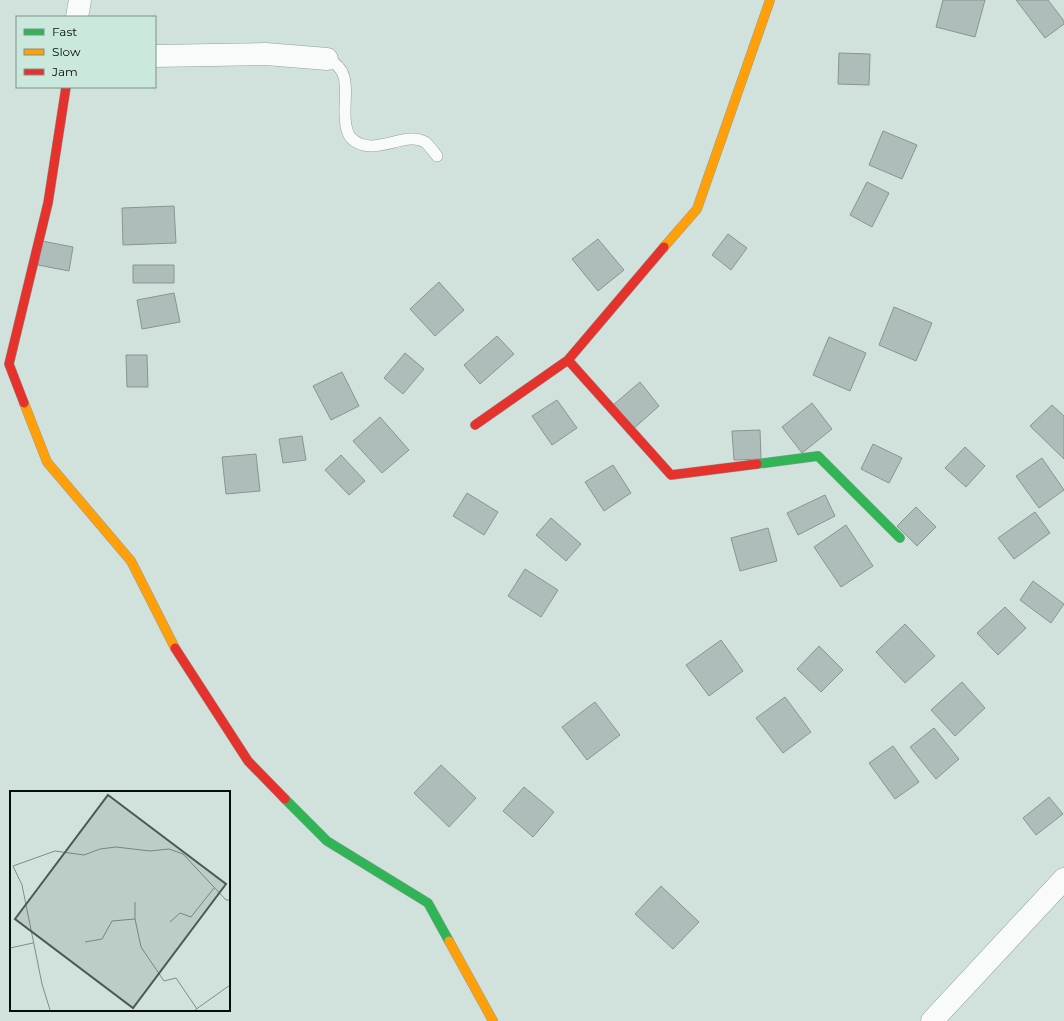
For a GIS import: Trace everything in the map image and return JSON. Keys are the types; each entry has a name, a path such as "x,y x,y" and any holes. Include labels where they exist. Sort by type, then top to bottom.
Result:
{"street":[{"path":"77,16 80,0"},
{"path":"475,425 568,360 697,209 770,0"},
{"path":"156,56 266,54 327,59"},
{"path":"66,88 48,203 9,364 46,462 131,561 177,651 248,761 327,841 428,903 493,1021"},
{"path":"568,360 671,475 818,456 900,538"},
{"path":"932,1021 1064,879"}],"lane":[{"path":"327,59 334,62 343,71 346,87 345,123 349,138 359,144 373,146 416,138 425,142 437,156"}],"building":[{"path":"943,0 985,0 975,37 936,27"},
{"path":"1016,0 1048,0 1064,21 1064,24 1045,38"},
{"path":"839,53 870,54 869,85 838,84"},
{"path":"883,131 917,145 902,179 869,165"},
{"path":"867,182 889,193 872,227 850,215"},
{"path":"174,206 176,243 123,245 122,208"},
{"path":"728,234 747,248 731,270 712,255"},
{"path":"598,239 624,270 598,291 572,259"},
{"path":"42,241 73,247 69,271 38,265"},
{"path":"133,265 174,265 174,283 133,283"},
{"path":"439,282 464,310 435,336 410,309"},
{"path":"174,293 180,322 142,329 137,300"},
{"path":"894,307 932,323 916,361 879,345"},
{"path":"497,336 514,354 480,384 464,365"},
{"path":"829,337 866,353 850,391 813,375"},
{"path":"405,353 424,369 403,394 384,378"},
{"path":"126,355 147,355 148,387 127,387"},
{"path":"342,372 359,406 331,420 313,386"},
{"path":"640,382 659,406 632,430 612,406"},
{"path":"557,400 577,428 552,445 532,416"},
{"path":"812,403 832,429 802,453 782,427"},
{"path":"1052,405 1064,416 1064,459 1030,426"},
{"path":"380,417 409,450 382,473 353,441"},
{"path":"760,430 761,459 734,460 732,431"},
{"path":"302,436 306,460 283,463 279,439"},
{"path":"873,444 902,458 889,483 861,469"},
{"path":"965,447 985,466 966,487 945,468"},
{"path":"256,454 260,491 226,494 222,457"},
{"path":"341,455 365,481 349,495 325,470"},
{"path":"1042,458 1064,490 1039,508 1016,476"},
{"path":"613,465 631,493 604,511 585,482"},
{"path":"467,493 498,512 484,535 453,516"},
{"path":"825,495 835,516 798,535 787,513"},
{"path":"916,507 936,527 917,546 897,526"},
{"path":"1035,512 1050,533 1014,559 998,538"},
{"path":"551,518 581,544 566,561 536,535"},
{"path":"846,525 873,566 841,587 814,547"},
{"path":"768,528 777,561 740,571 731,538"},
{"path":"525,569 558,590 541,617 508,596"},
{"path":"1033,581 1064,604 1051,623 1020,600"},
{"path":"1005,607 1026,628 998,655 977,633"},
{"path":"905,624 935,656 905,683 876,652"},
{"path":"721,640 743,671 709,696 686,665"},
{"path":"819,646 843,670 821,692 797,669"},
{"path":"962,682 985,708 955,736 931,710"},
{"path":"785,697 811,732 783,753 756,718"},
{"path":"595,702 620,735 587,760 562,727"},
{"path":"934,728 959,759 936,779 910,747"},
{"path":"893,746 919,782 895,799 869,763"},
{"path":"441,765 476,798 449,827 414,793"},
{"path":"524,787 554,812 533,837 503,811"},
{"path":"1049,797 1063,814 1036,835 1023,818"},
{"path":"661,886 699,922 673,949 635,914"}],"traffic: fast":[{"path":"757,464 818,456 900,538"},
{"path":"285,799 327,841 428,903 449,941"}],"traffic: slow":[{"path":"664,247 697,209 770,0"},
{"path":"24,403 47,462 131,561 175,648"},
{"path":"449,941 493,1021"}],"traffic: jam":[{"path":"24,403 9,364 48,203 66,88"},
{"path":"475,425 568,360 664,247"},
{"path":"568,360 671,475 757,464"},
{"path":"175,648 248,761 285,799"}]}
